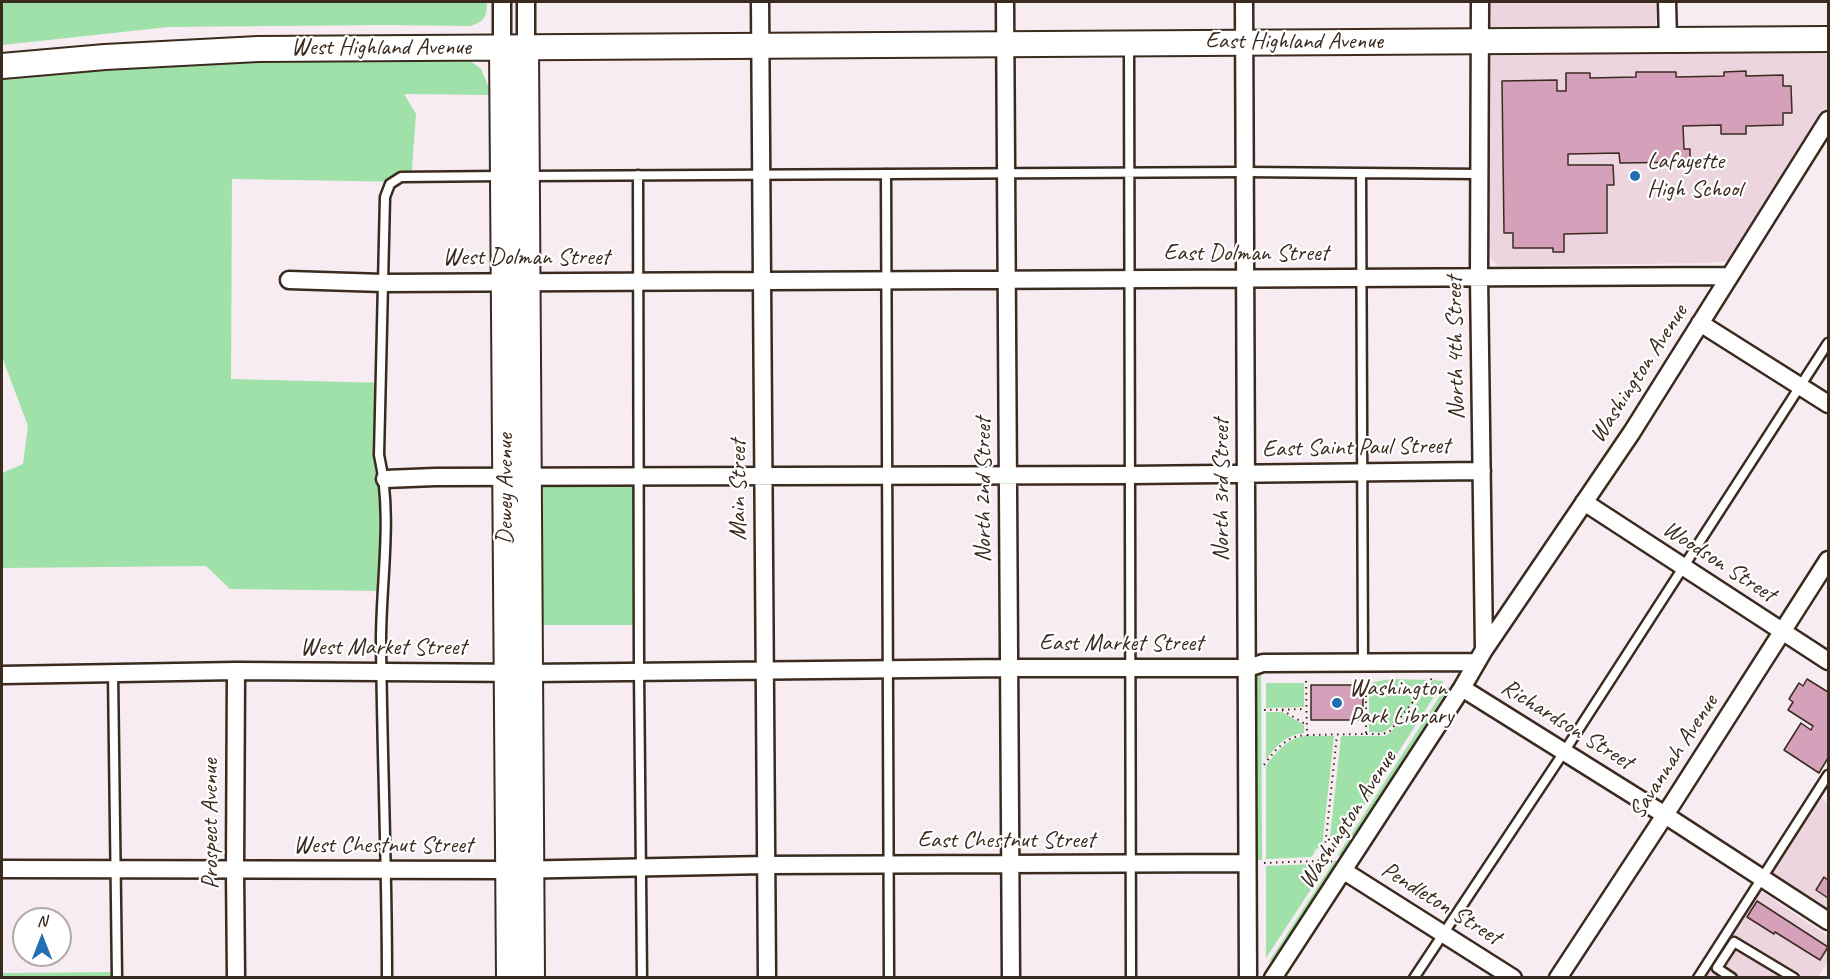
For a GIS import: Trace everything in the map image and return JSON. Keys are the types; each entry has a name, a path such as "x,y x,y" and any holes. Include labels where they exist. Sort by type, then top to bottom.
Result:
{"street":[{"name":"Dewey Avenue","path":"502,2 502,47 515,176 520,870 532,978"},
{"name":"Dewey Avenue","path":"515,176 526,47 526,2"},
{"name":"Main Street","path":"760,2 763,672 767,978"},
{"name":"North 2nd Street","path":"1005,2 1011,978"},
{"name":"North 3rd Street","path":"1244,2 1248,978"},
{"name":"North 4th Street","path":"1480,2 1479,277 1482,471 1480,656"},
{"path":"1667,2 1668,40"},
{"name":"East Highland Avenue","path":"760,44 1828,39"},
{"name":"West Highland Avenue","path":"2,66 105,57 258,49 760,44"},
{"name":"Washington Avenue","path":"1480,656 1632,432 1730,276 1823,139 1828,120"},
{"name":"East Dolman Street","path":"763,280 1730,276"},
{"name":"West Dolman Street","path":"289,280 383,283 763,280"},
{"path":"1700,323 1828,405"},
{"name":"East Saint Paul Street","path":"384,479 1482,471"},
{"name":"Woodson Street","path":"1584,502 1828,661"},
{"name":"Savannah Avenue","path":"1558,978 1828,561"},
{"path":"1462,688 1480,656"},
{"name":"East Market Street","path":"763,672 1009,668 1248,668 1263,663 1363,663 1480,656"},
{"name":"West Market Street","path":"2,675 236,671 763,672"},
{"name":"Prospect Avenue","path":"236,671 234,871 236,978"},
{"name":"Washington Avenue","path":"1272,978 1338,866 1462,688"},
{"name":"Richardson Street","path":"1462,688 1665,815 1828,921"},
{"name":"East Chestnut Street","path":"765,865 1247,863"},
{"name":"West Chestnut Street","path":"2,869 520,870 765,865"},
{"name":"Pendleton Street","path":"1338,866 1513,978"},
{"name":"Dewey Avenue","path":"509,978 520,870"}],"lane":[{"path":"1129,43 1131,978"},
{"path":"387,978 387,869 381,641 386,523 384,479 379,455 385,197 390,184 401,177 1244,172 1480,174"},
{"path":"1360,173 1363,663"},
{"path":"886,174 889,978"},
{"path":"638,175 642,978"},
{"path":"1414,978 1564,752 1828,343"},
{"path":"113,672 117,978"},
{"path":"1698,978 1828,775"},
{"path":"1732,978 1717,968 1734,942 1794,978"}],"path":[{"path":"1264,765 1281,744 1296,736 1383,734 1390,730 1432,678"},
{"path":"1306,681 1307,735"},
{"path":"1366,681 1366,734"},
{"path":"1264,710 1306,709"},
{"path":"1282,710 1306,725"},
{"path":"1324,857 1337,735"},
{"path":"1324,857 1338,866"},
{"path":"1264,863 1317,861 1324,857"}],"shaded area":[{"name":"Lafayette High School","path":"1487,2 1656,2 1657,49 1828,48 1828,105 1727,261 1498,266 1491,259 1489,247"},
{"path":"1820,797 1828,803 1828,911 1769,874"},
{"path":"1759,890 1828,936 1828,961 1818,977 1703,978"}],"green space":[{"path":"2,2 487,2 484,18 479,23 470,26 169,27 2,45"},
{"path":"237,58 468,59 481,69 492,95 404,94 416,114 411,182 232,179 231,379 387,383 385,448 389,488 387,591 230,589 206,566 2,568 2,473 23,464 28,426 2,357 2,75"},
{"path":"635,484 634,625 536,625 540,488 550,485"},
{"path":"1261,669 1262,860 1257,860 1256,675"},
{"path":"1391,679 1428,680 1394,724 1383,732 1369,732 1369,683"},
{"path":"1433,680 1444,681 1333,854 1329,846 1341,736 1385,736 1389,734 1417,703"},
{"path":"1266,683 1304,683 1304,707 1266,708"},
{"path":"1446,686 1449,688 1341,857 1338,855"},
{"path":"1266,712 1282,712 1304,725 1304,733 1282,742 1266,760"},
{"path":"1305,736 1334,736 1322,847 1316,849 1312,857 1266,859 1266,766 1283,746"},
{"path":"1335,860 1338,863 1275,958 1268,963"},
{"path":"1316,864 1321,874 1266,958 1266,866"},
{"path":"122,972 122,977 2,978 2,973"}],"building":[{"name":"Lafayette High School","path":"1746,71 1746,76 1783,75 1783,86 1791,86 1792,113 1783,113 1783,125 1746,126 1746,134 1721,134 1721,125 1683,126 1684,149 1690,149 1690,162 1620,163 1619,153 1568,154 1568,165 1613,165 1614,185 1607,185 1607,233 1564,234 1564,252 1553,252 1553,248 1513,248 1513,233 1504,233 1502,81 1557,80 1557,91 1566,91 1566,73 1590,73 1590,78 1636,77 1636,72 1676,72 1676,77 1724,76 1724,72"},
{"path":"1807,679 1828,692 1828,758 1819,773 1784,750 1801,723 1811,730 1813,726 1788,710 1793,702 1789,699 1799,683 1803,686"},
{"name":"Washington Park Library","path":"1311,685 1363,685 1363,720 1311,720"},
{"path":"1824,877 1828,880 1828,898 1816,890"},
{"path":"1757,901 1828,947 1820,960 1747,917"}],"place":[{"name":"Lafayette High School","path":"1635,176"},
{"name":"Washington Park Library","path":"1337,703"}]}
